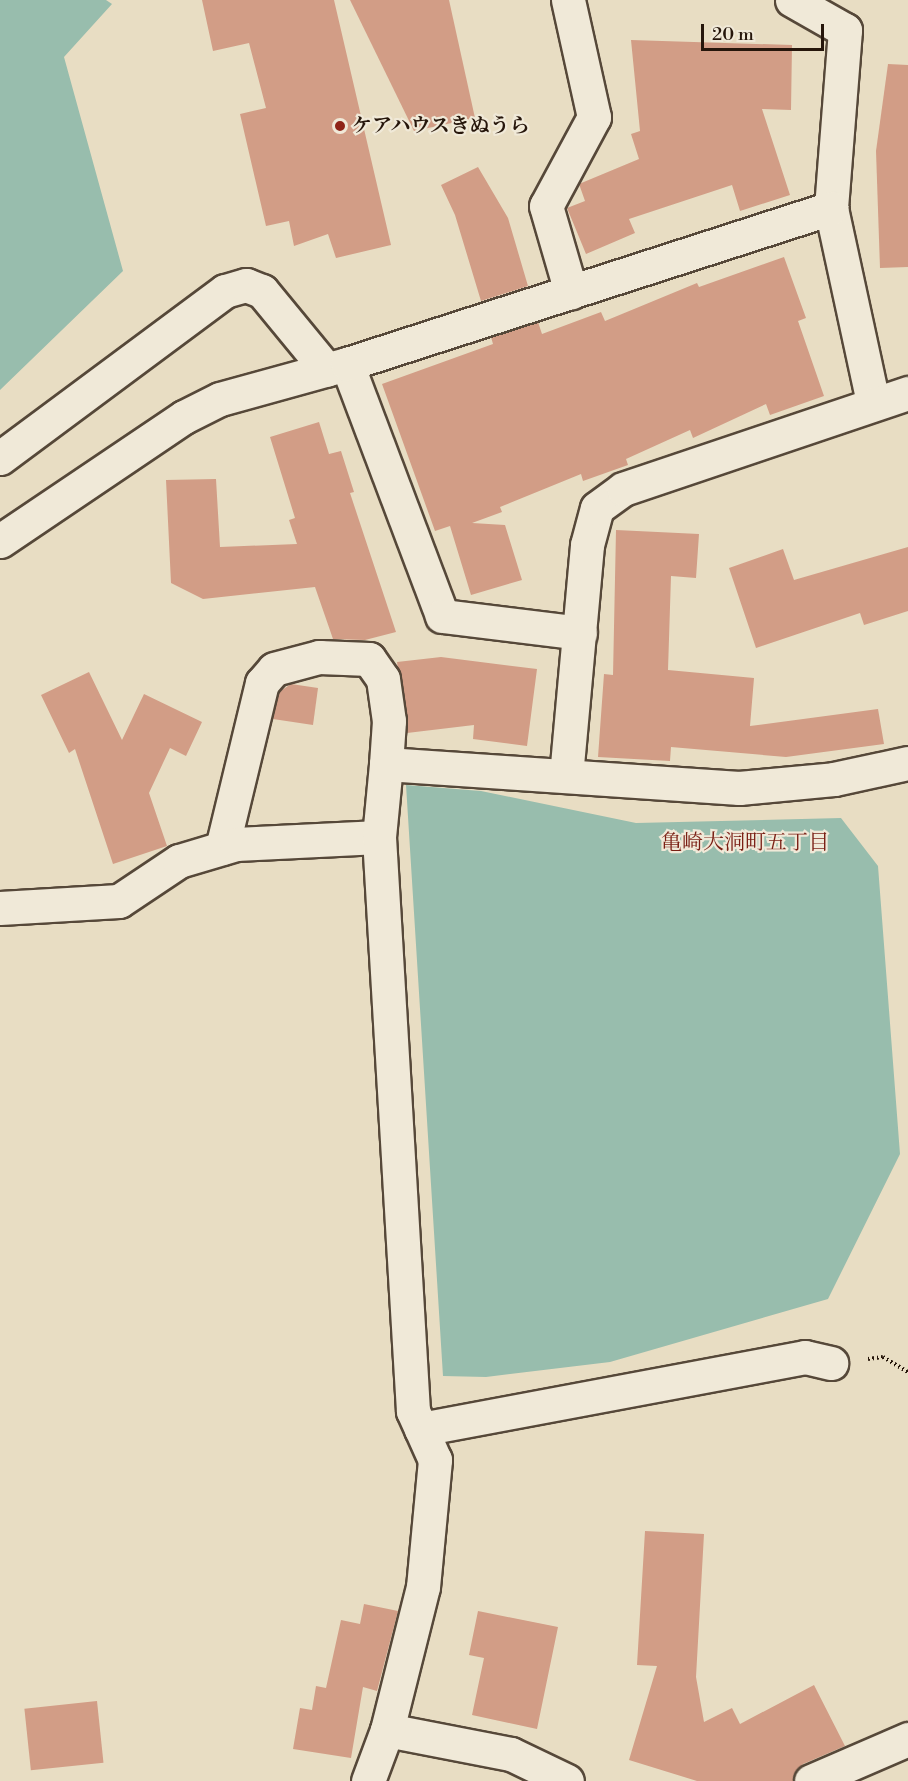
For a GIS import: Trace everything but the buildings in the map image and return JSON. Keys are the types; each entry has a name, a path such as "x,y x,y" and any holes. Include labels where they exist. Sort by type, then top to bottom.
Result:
{"street":[{"path":"568,0 594,117 546,206 572,292"},
{"path":"792,0 845,30 831,208 873,403"},
{"path":"0,541 183,417 220,399 337,367 831,208"},
{"path":"0,458 225,291 246,285 262,291 337,367 442,616 580,633"},
{"path":"566,776 587,545 597,508 623,489 908,393"},
{"path":"222,848 262,683 274,669 319,657 369,659 383,679 389,721 379,837 413,1412 435,1460 423,1587 387,1730 368,1781"},
{"path":"386,764 739,788 834,779 908,763"},
{"path":"0,908 119,901 179,861 222,848 379,837"},
{"path":"421,1430 805,1358 831,1363"},
{"path":"387,1730 512,1754 567,1781"},
{"path":"811,1781 908,1740"}],"shaded area":[{"path":"0,0 106,0 112,4 64,57 123,271 0,390"},
{"path":"406,785 481,791 636,823 841,818 878,866 900,1154 828,1299 610,1362 486,1377 443,1376"}],"place":[{"name":"ケアハウスきぬうら","path":"340,126"}],"district":[{"name":"亀崎大洞町五丁目","path":"745,843"}]}
